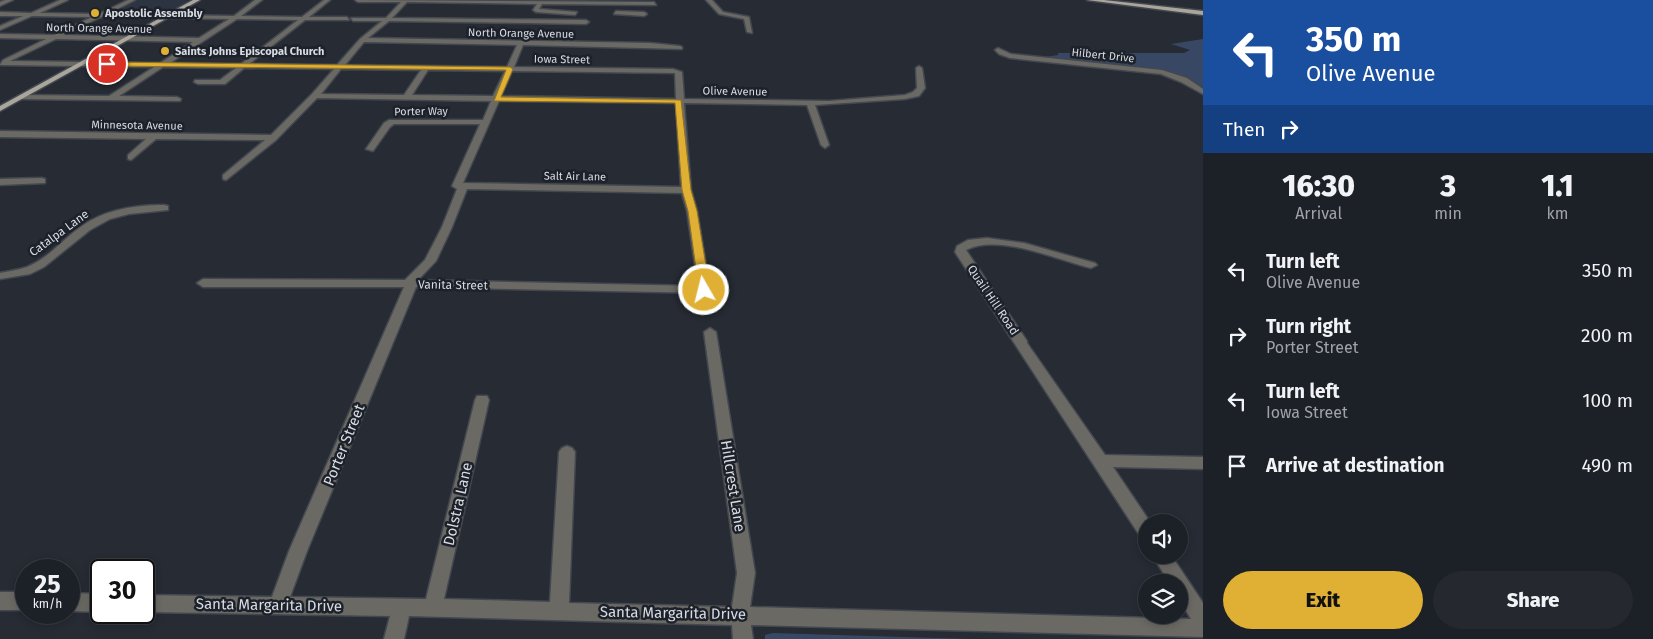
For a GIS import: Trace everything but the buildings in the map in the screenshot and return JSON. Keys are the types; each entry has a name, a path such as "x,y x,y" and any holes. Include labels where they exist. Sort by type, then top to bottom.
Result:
{"main road":[{"path":"0,109 166,17 189,2 197,0"},
{"path":"1090,0 1203,13"}],"street":[{"path":"0,4 10,0"},
{"path":"0,28 65,0"},
{"path":"1,63 132,0"},
{"path":"112,97 259,0"},
{"path":"198,82 222,82 327,0"},
{"path":"358,0 654,4"},
{"path":"709,0 721,12 747,18 750,32"},
{"path":"226,177 273,138 315,96 337,67 362,40 387,20 405,1"},
{"path":"608,2 609,12 644,14"},
{"path":"540,3 536,10 538,11 575,13"},
{"path":"0,14 586,22"},
{"name":"North Orange Avenue","path":"0,36 198,40"},
{"name":"North Orange Avenue","path":"362,40 668,45 680,48"},
{"name":"Porter Street","path":"278,606 298,551 339,458 410,284 430,261 447,227 460,186 521,42"},
{"name":"Hilbert Drive","path":"998,50 1010,56 1162,72 1184,80 1203,92"},
{"name":"Iowa Street","path":"1,63 675,72 678,101"},
{"path":"406,98 426,68"},
{"name":"Olive Avenue","path":"315,96 810,103 896,98 916,94 921,88 918,68"},
{"path":"22,97 177,99"},
{"path":"678,101 686,190"},
{"path":"810,103 826,145"},
{"name":"Porter Way","path":"370,149 387,125 392,122 486,122"},
{"name":"Minnesota Avenue","path":"0,134 273,138"},
{"path":"131,157 153,137"},
{"path":"0,182 42,181"},
{"name":"Salt Air Lane","path":"460,186 686,190"},
{"name":"Vanita Street","path":"203,283 410,284 704,290 692,211 686,190"},
{"name":"Catalpa Lane","path":"0,276 35,268 54,256 77,234 111,215 136,209 164,208"},
{"name":"Quail Hill Road","path":"1091,265 1004,242 983,241 961,248 1021,341 1020,343 1138,519"},
{"name":"Hillcrest Lane","path":"710,332 746,573 740,614 743,639"},
{"name":"Dolstra Lane","path":"433,608 482,400"},
{"path":"558,611 567,452"},
{"path":"1101,461 1203,463"},
{"path":"1167,564 1203,620"},
{"path":"0,601 15,601"},
{"name":"Santa Margarita Drive","path":"155,604 401,606 1203,628"},
{"path":"394,639 401,606"}],"shaded area":[{"path":"136,0 188,1 163,15 106,15"},
{"path":"1203,39 1203,88 1185,79 1158,70 1045,57 1058,55 1058,53 1184,53 1190,50 1171,44"},
{"path":"773,633 970,639 765,639 765,635"}],"place":[{"name":"Apostolic Assembly","path":"95,13"},
{"name":"Saints Johns Episcopal Church","path":"165,51"}],"route":[{"path":"107,64 510,69 496,99 678,101 686,190 692,211 704,290"}]}
